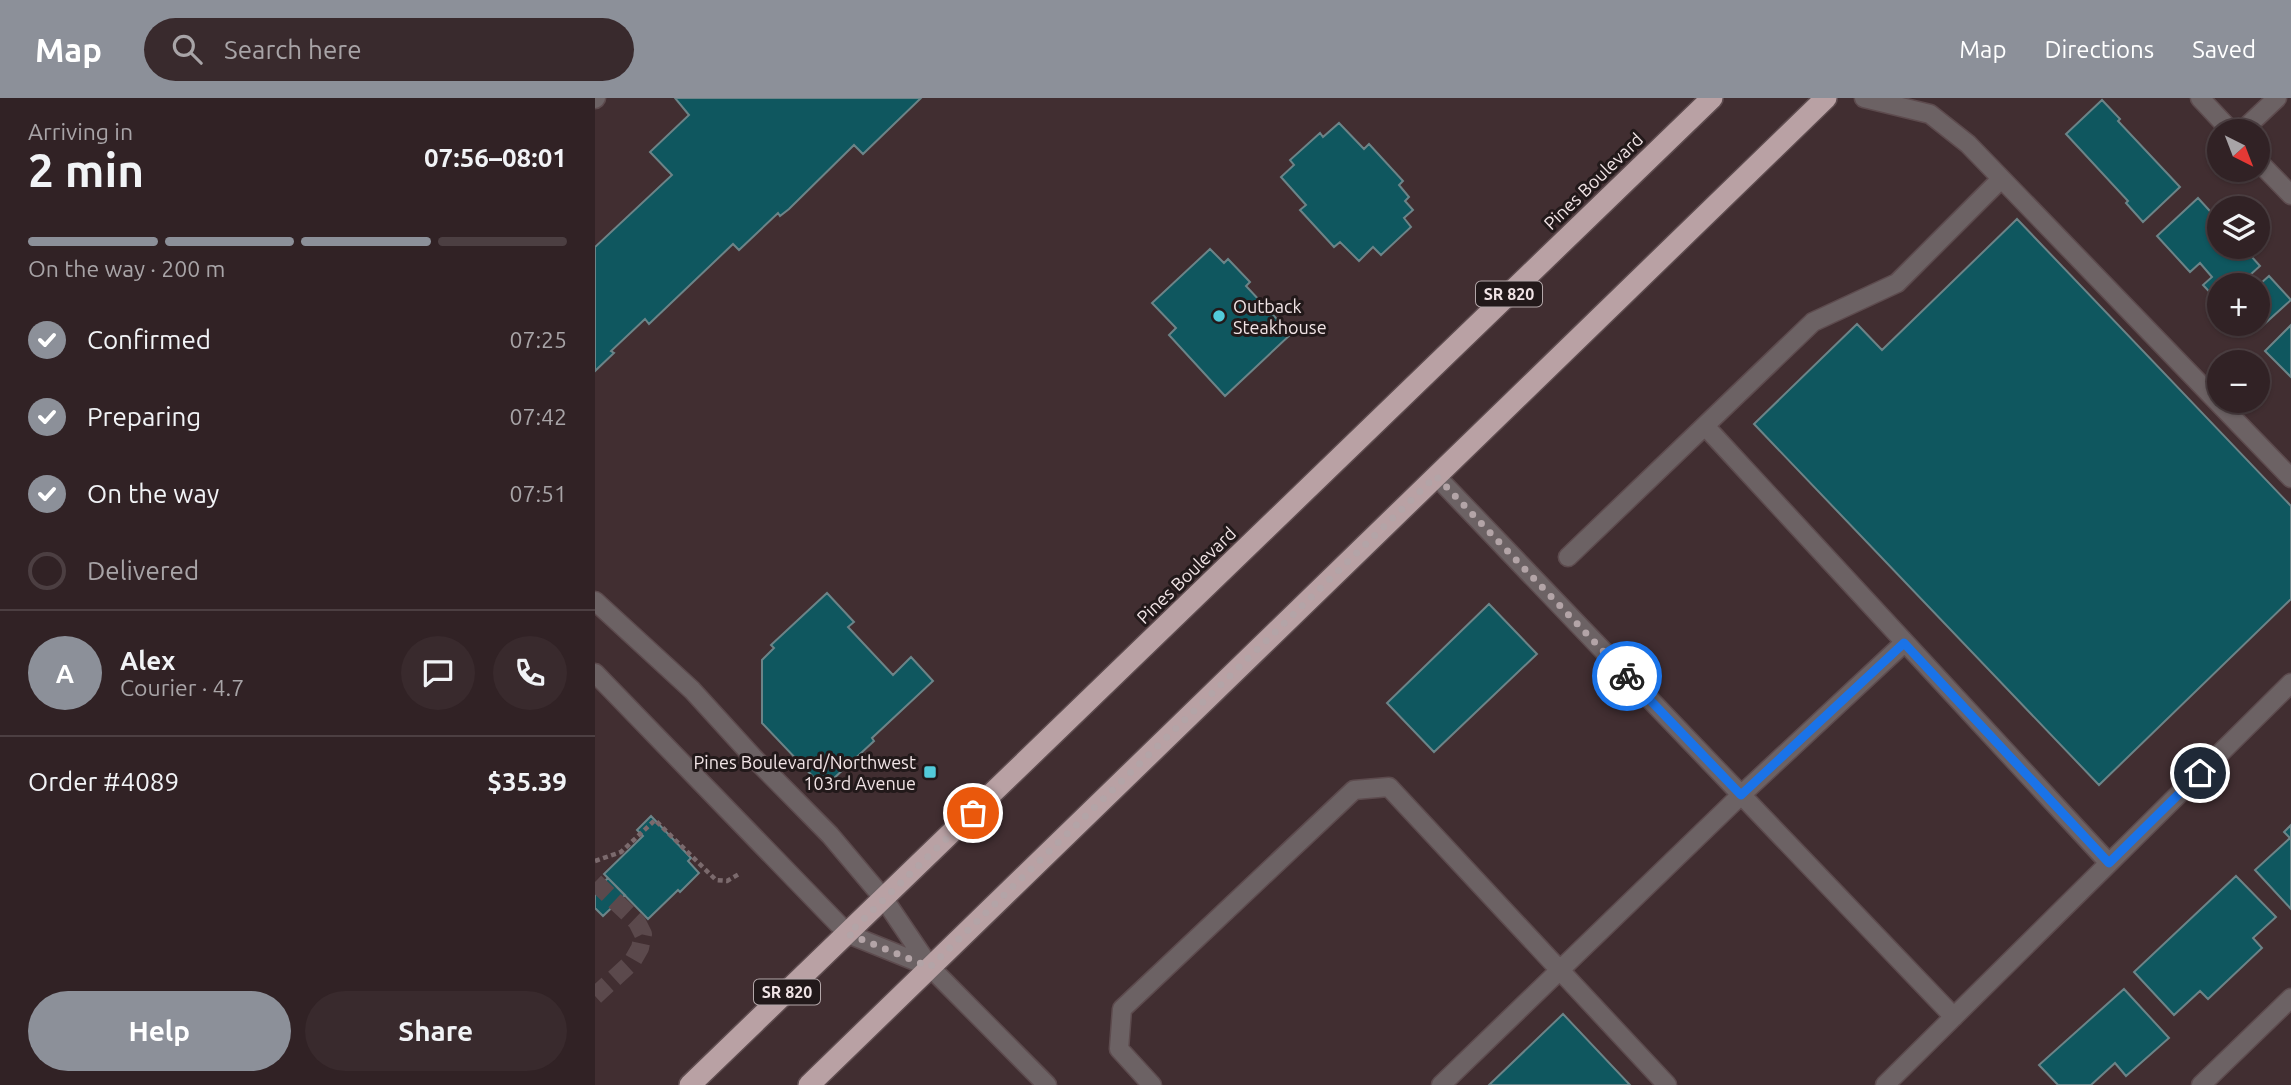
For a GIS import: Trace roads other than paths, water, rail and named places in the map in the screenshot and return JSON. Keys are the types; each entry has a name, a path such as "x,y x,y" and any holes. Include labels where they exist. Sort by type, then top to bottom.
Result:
{"highway":[{"name":"Pines Boulevard","path":"690,1085 1712,98"},
{"path":"809,1085 1826,98"}],"street":[{"path":"1864,98 1930,114 1968,144 2291,478"},
{"path":"2200,98 2220,119"},
{"path":"2255,119 2277,98"},
{"path":"2270,173 2291,195"},
{"path":"1568,557 1813,322 1897,283 2001,178"},
{"path":"1705,426 2109,863"},
{"path":"1436,476 1954,1017"},
{"path":"595,601 692,690 829,835 884,899 930,967 1047,1085"},
{"path":"1441,1085 1741,795 1904,643"},
{"path":"595,673 848,934 930,967"},
{"path":"1885,1085 2291,683"},
{"path":"1152,1085 1119,1049 1122,1009 1354,790 1389,787 1667,1085"},
{"path":"2201,1085 2291,998"}],"tunnel":[{"path":"595,882 637,922 643,934 640,948 632,962 595,996"}],"place":[{"name":"Outback Steakhouse","path":"1219,316"},
{"name":"Pines Boulevard/Northwest 103rd Avenue","path":"930,772"}]}
